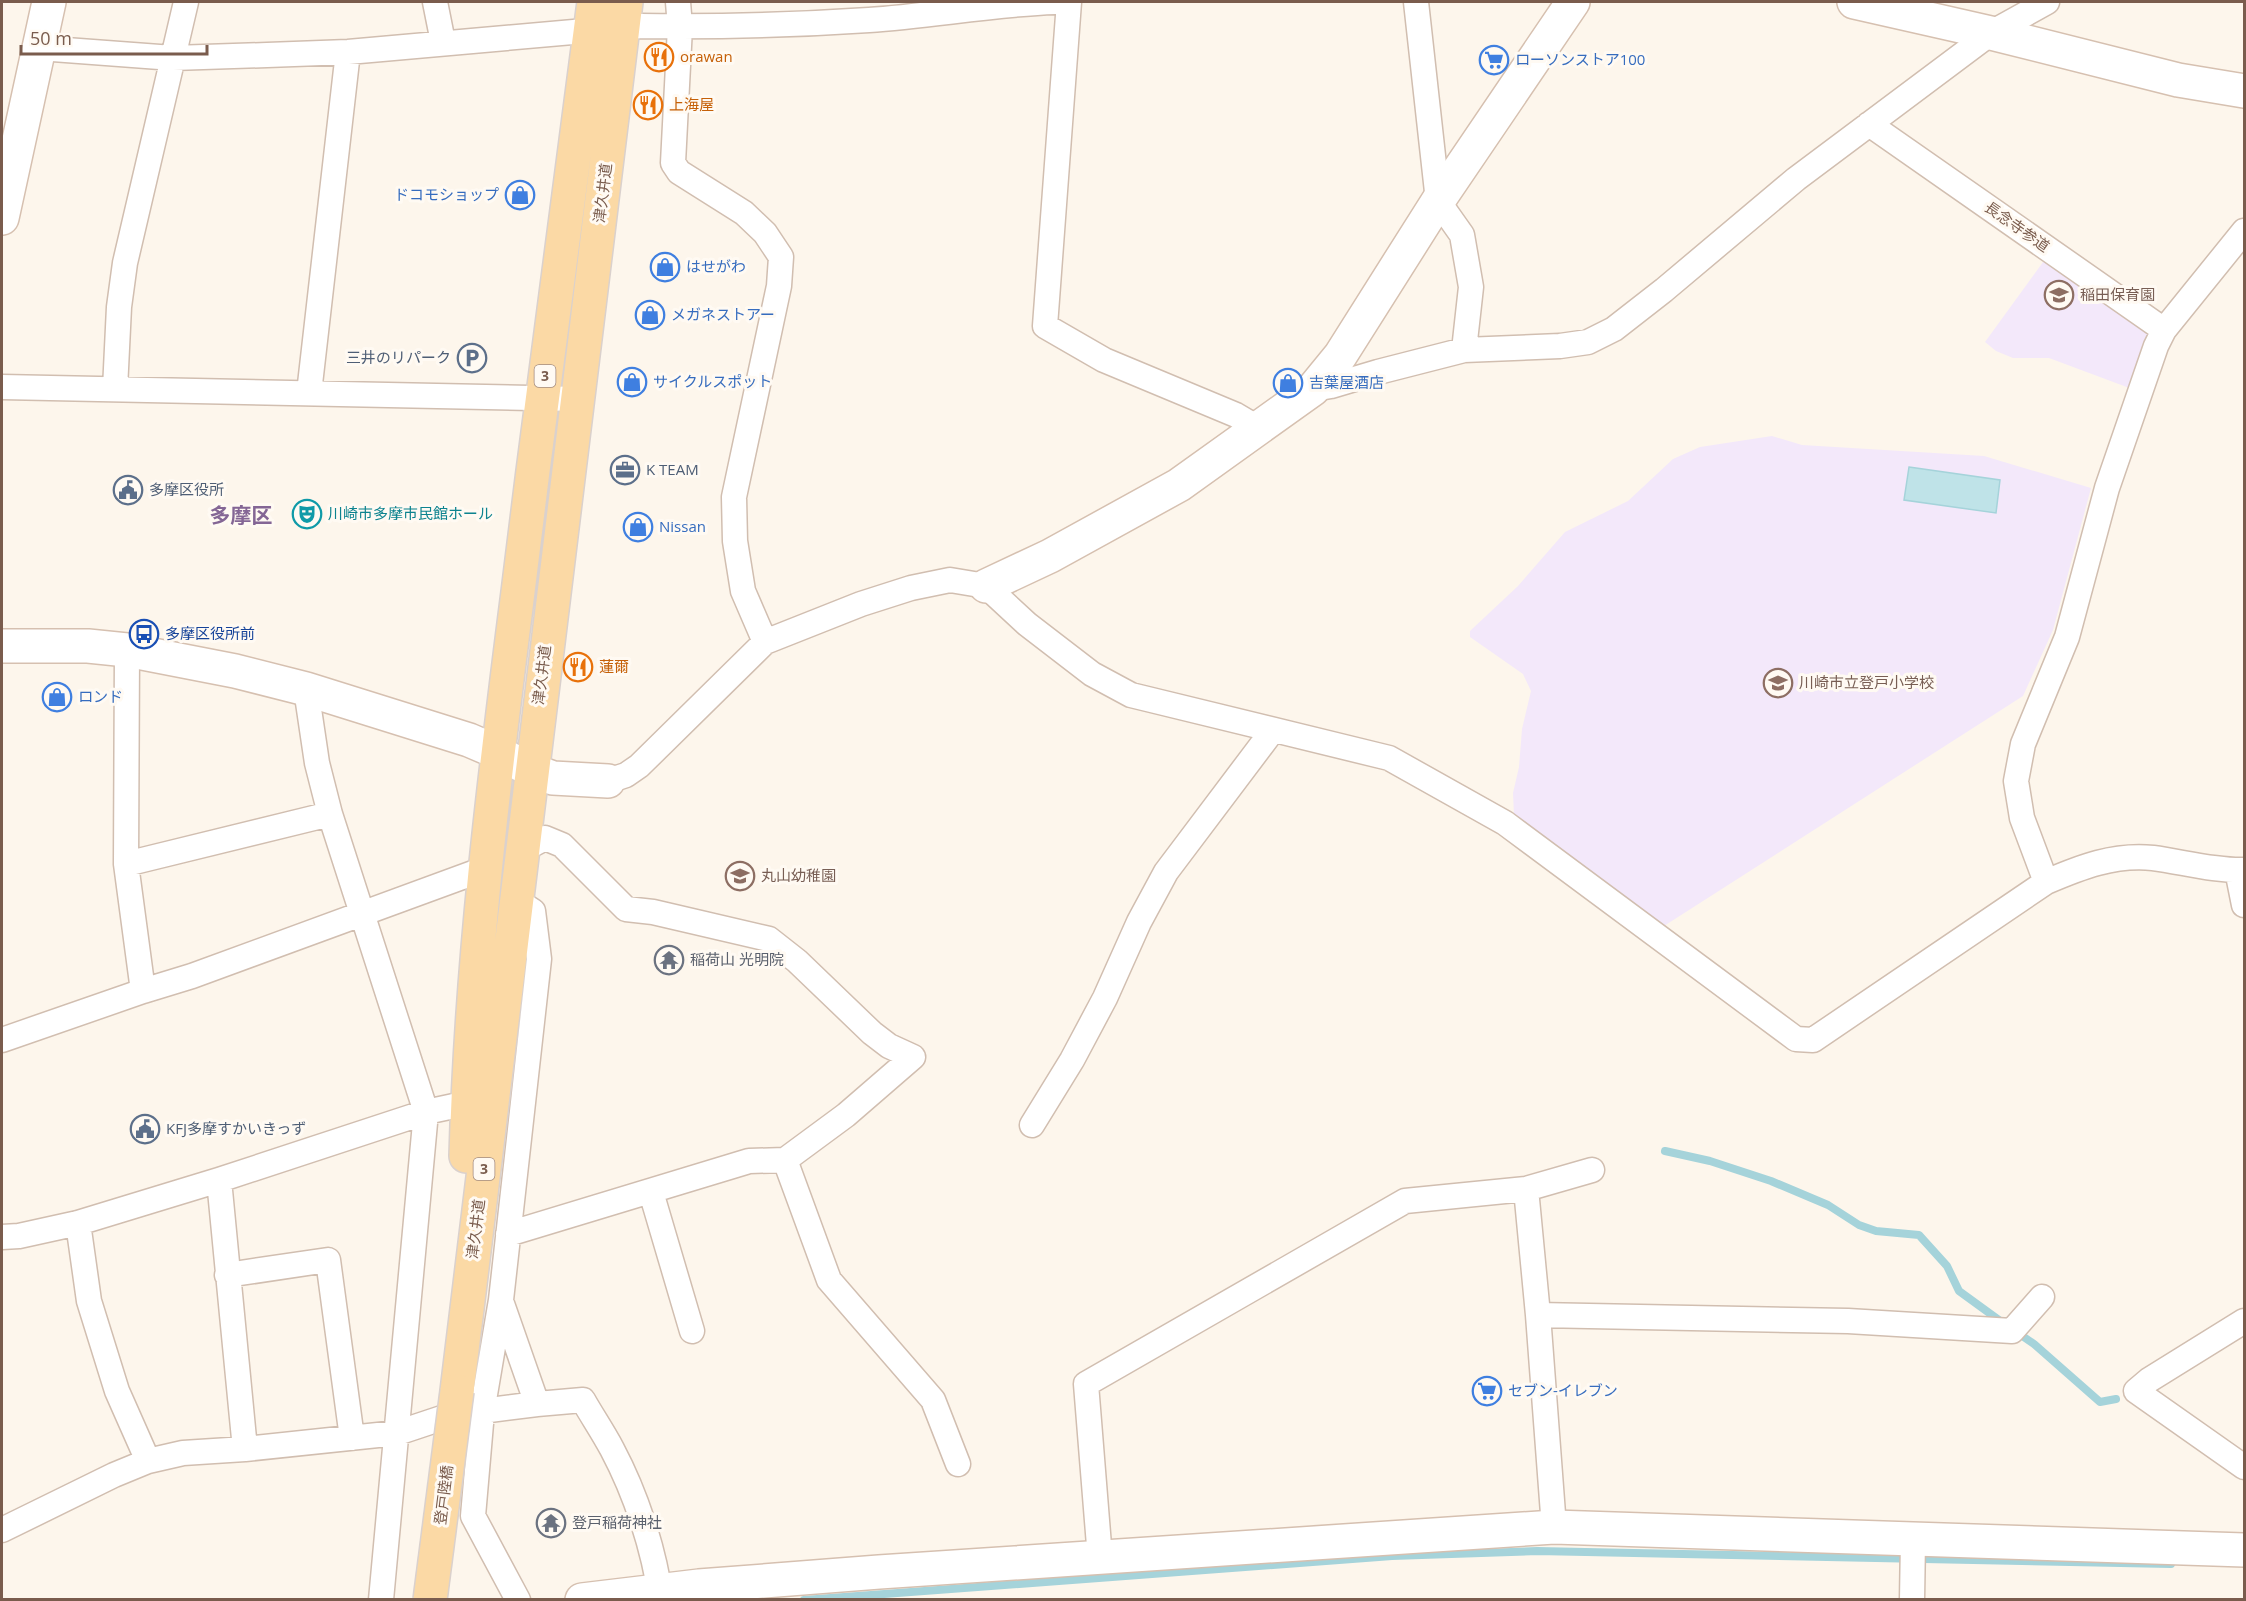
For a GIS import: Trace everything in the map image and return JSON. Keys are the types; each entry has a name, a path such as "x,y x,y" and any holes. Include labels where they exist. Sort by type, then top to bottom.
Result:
{"main road":[{"name":"津久井道","path":"457,1391 624,15"},
{"name":"津久井道","path":"462,1349 468,1103 484,868 592,16"},
{"name":"登戸陸橋","path":"430,1599 457,1391"}],"street":[{"path":"2,218 49,2"},
{"path":"115,389 119,307 125,263 186,2"},
{"path":"435,2 442,42"},
{"path":"678,2 680,27 673,163 679,172 744,213 765,233 781,257 779,286 734,497 735,541 743,591 765,642"},
{"path":"39,48 173,58 348,52 442,42 592,16 624,15 680,27 870,20 1015,3 1055,2"},
{"path":"1069,2 1045,326 1104,360 1236,415 1258,428"},
{"path":"1416,2 1438,201 1462,235 1471,287 1464,350"},
{"path":"986,586 1080,540 1179,485 1313,389 1340,356 1438,201 1573,2"},
{"path":"1854,2 1991,33 2178,80 2244,91"},
{"path":"1313,389 1331,387 1378,372 1464,350 1560,346 1588,342 1614,328 1664,290 1796,179 1991,33 2047,2"},
{"path":"309,393 348,52"},
{"name":"長念寺参道","path":"1869,124 2164,330"},
{"path":"2046,882 2022,818 2016,781 2023,744 2067,637 2107,488 2156,346 2164,330 2244,231"},
{"path":"2,387 577,399"},
{"path":"2,646 88,646 127,650 234,670 306,689 469,740 531,770 562,780 608,781 626,776 639,766 765,642 861,604 911,588 950,580 986,586 1027,624 1092,674 1131,695 1389,758 1505,823 1796,1038 1813,1040 2046,882 2085,866 2114,858 2150,858 2241,870 2244,905"},
{"path":"127,650 126,864 143,991"},
{"path":"306,689 317,763 330,814 426,1112 381,1599"},
{"path":"1032,1125 1105,998 1139,922 1166,873 1273,730"},
{"path":"126,864 330,814"},
{"path":"508,1234 749,1161 785,1160 846,1115 913,1057 889,1046 872,1033 797,961 769,939 653,912 626,909 562,845 545,838 522,850"},
{"path":"2,1040 192,976 484,868"},
{"path":"516,900 533,911 539,959 501,1300 482,1412 474,1516 518,1599"},
{"path":"2,1237 19,1236 78,1223 219,1180 426,1112 468,1103"},
{"path":"785,1160 829,1280 933,1400 958,1464"},
{"path":"1100,1558 1086,1384 1405,1201 1526,1189 1593,1170"},
{"path":"219,1180 245,1449"},
{"path":"1526,1189 1554,1527"},
{"path":"651,1192 692,1331"},
{"path":"78,1223 88,1300 117,1391 148,1461"},
{"path":"227,1275 328,1260 352,1438"},
{"path":"1538,1315 2016,1326 2042,1296"},
{"path":"501,1300 537,1404"},
{"path":"2244,1321 2149,1380 2136,1391 2244,1467"},
{"path":"2,1530 114,1474 148,1461 183,1453 352,1438 397,1432 451,1415 583,1400 612,1449 635,1504 660,1595"},
{"path":"582,1599 660,1595 879,1572 1554,1527 2244,1550"},
{"path":"1912,1599 1913,1540"}],"shaded area":[{"name":"稲田保育園","path":"2046,258 2151,331 2132,389 2049,358 2013,358 1996,351 1985,342"},
{"name":"川崎市立登戸小学校","path":"1772,436 1802,445 1984,456 2091,488 2053,630 2023,696 1664,926 1514,815 1513,793 1519,767 1522,729 1531,691 1523,674 1470,637 1470,631 1518,586 1565,532 1628,501 1673,459 1700,447"}],"water":[{"path":"1909,467 2000,480 1996,513 1904,500"}],"waterway":[{"path":"1665,1151 1710,1161 1771,1181 1828,1205 1859,1225 1876,1231 1919,1235 1947,1266 1959,1291 2003,1323"},
{"path":"2015,1331 2034,1344 2100,1402 2116,1399"},
{"path":"804,1600 1392,1556 1537,1551 2171,1564"}],"place":[{"name":"orawan","path":"659,57"},
{"name":"ローソンストア100","path":"1494,60"},
{"name":"上海屋","path":"648,105"},
{"name":"ドコモショップ","path":"520,195"},
{"name":"はせがわ","path":"665,267"},
{"name":"稲田保育園","path":"2059,295"},
{"name":"メガネストアー","path":"650,315"},
{"name":"三井のリパーク","path":"472,358"},
{"name":"サイクルスポット","path":"632,382"},
{"name":"吉葉屋酒店","path":"1288,383"},
{"name":"K TEAM","path":"625,470"},
{"name":"多摩区役所","path":"128,490"},
{"name":"川崎市多摩市民館ホール","path":"307,514"},
{"name":"Nissan","path":"638,527"},
{"name":"多摩区役所前","path":"144,634"},
{"name":"蓮爾","path":"578,667"},
{"name":"川崎市立登戸小学校","path":"1778,683"},
{"name":"ロンド","path":"57,697"},
{"name":"丸山幼稚園","path":"740,876"},
{"name":"稲荷山 光明院","path":"669,960"},
{"name":"KFJ多摩すかいきっず","path":"145,1129"},
{"name":"セブン-イレブン","path":"1487,1391"},
{"name":"登戸稲荷神社","path":"551,1523"}],"district":[{"name":"多摩区","path":"241,516"}]}
